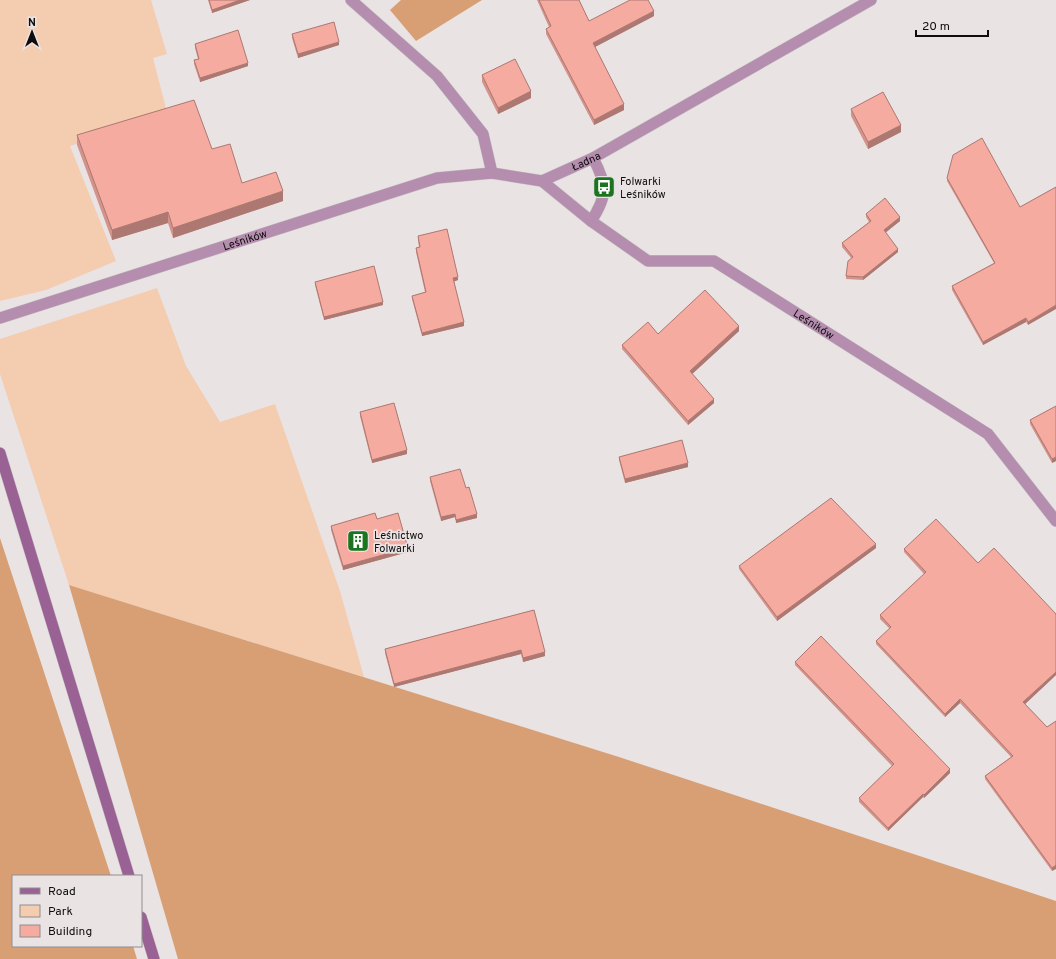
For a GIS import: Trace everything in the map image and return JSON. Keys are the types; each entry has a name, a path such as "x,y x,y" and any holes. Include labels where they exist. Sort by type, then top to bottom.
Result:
{"main road":[{"path":"0,453 128,875"},
{"path":"142,920 154,959"}],"street":[{"path":"351,0 437,76 483,134 492,173 542,181"},
{"name":"Ładna","path":"542,181 593,158 871,0"},
{"path":"591,221 602,205 604,187 601,173 593,158"},
{"name":"Leśników","path":"0,318 437,178 492,173"},
{"name":"Leśników","path":"542,181 591,221 648,261 714,261 988,434 1056,521"}],"green space":[{"path":"0,0 151,0 167,54 153,58 168,116 70,146 116,261 46,290 0,301"},
{"path":"157,288 186,366 220,422 275,404 340,591 364,677 69,585 0,374 0,339"}],"shaded area":[{"path":"401,0 482,0 416,41 390,10"},
{"path":"0,538 111,875 12,875 12,947 133,947 137,959 0,959"},
{"path":"69,585 619,757 1056,901 1056,959 178,959"}],"building":[{"path":"209,0 240,0 212,10"},
{"path":"539,0 579,0 589,21 630,0 648,0 654,11 593,43 624,104 594,120 546,29 551,26"},
{"path":"334,22 339,42 298,54 292,34"},
{"path":"238,30 248,63 200,78 194,60 199,59 195,44"},
{"path":"515,59 531,91 498,108 482,75"},
{"path":"883,92 901,125 868,142 851,109"},
{"path":"194,100 212,149 230,144 242,183 276,172 283,191 173,228 168,212 112,230 77,135"},
{"path":"982,138 1020,207 1056,187 1056,305 1028,322 1026,318 983,342 952,286 995,263 947,178 953,155"},
{"path":"885,198 900,217 884,230 898,249 863,277 846,276 848,261 853,257 842,243 871,221 866,214"},
{"path":"447,229 458,277 453,278 464,322 422,333 412,296 426,292 416,248 420,247 418,236"},
{"path":"374,266 383,302 324,317 315,282"},
{"path":"705,290 739,326 690,371 714,399 688,421 622,345 648,322 658,334"},
{"path":"394,403 407,450 372,460 360,412"},
{"path":"1056,406 1056,457 1052,459 1030,420"},
{"path":"682,440 688,463 625,479 619,457"},
{"path":"460,469 466,488 469,487 477,514 456,520 455,514 441,517 430,477"},
{"path":"831,498 876,544 777,617 739,566"},
{"name":"Leśnictwo Folwarki","path":"375,513 377,519 398,513 408,548 343,566 331,526"},
{"path":"936,519 978,563 994,548 1056,614 1056,672 1023,702 1047,727 1056,721 1056,865 1052,868 985,776 1013,756 960,699 945,714 876,641 891,627 880,615 926,572 904,549"},
{"path":"534,610 545,652 523,658 521,650 394,684 385,649"},
{"path":"821,636 950,769 888,828 859,798 894,764 795,662"}],"place":[{"name":"Folwarki Leśników","path":"604,187"},
{"name":"Leśnictwo Folwarki","path":"358,541"}]}
